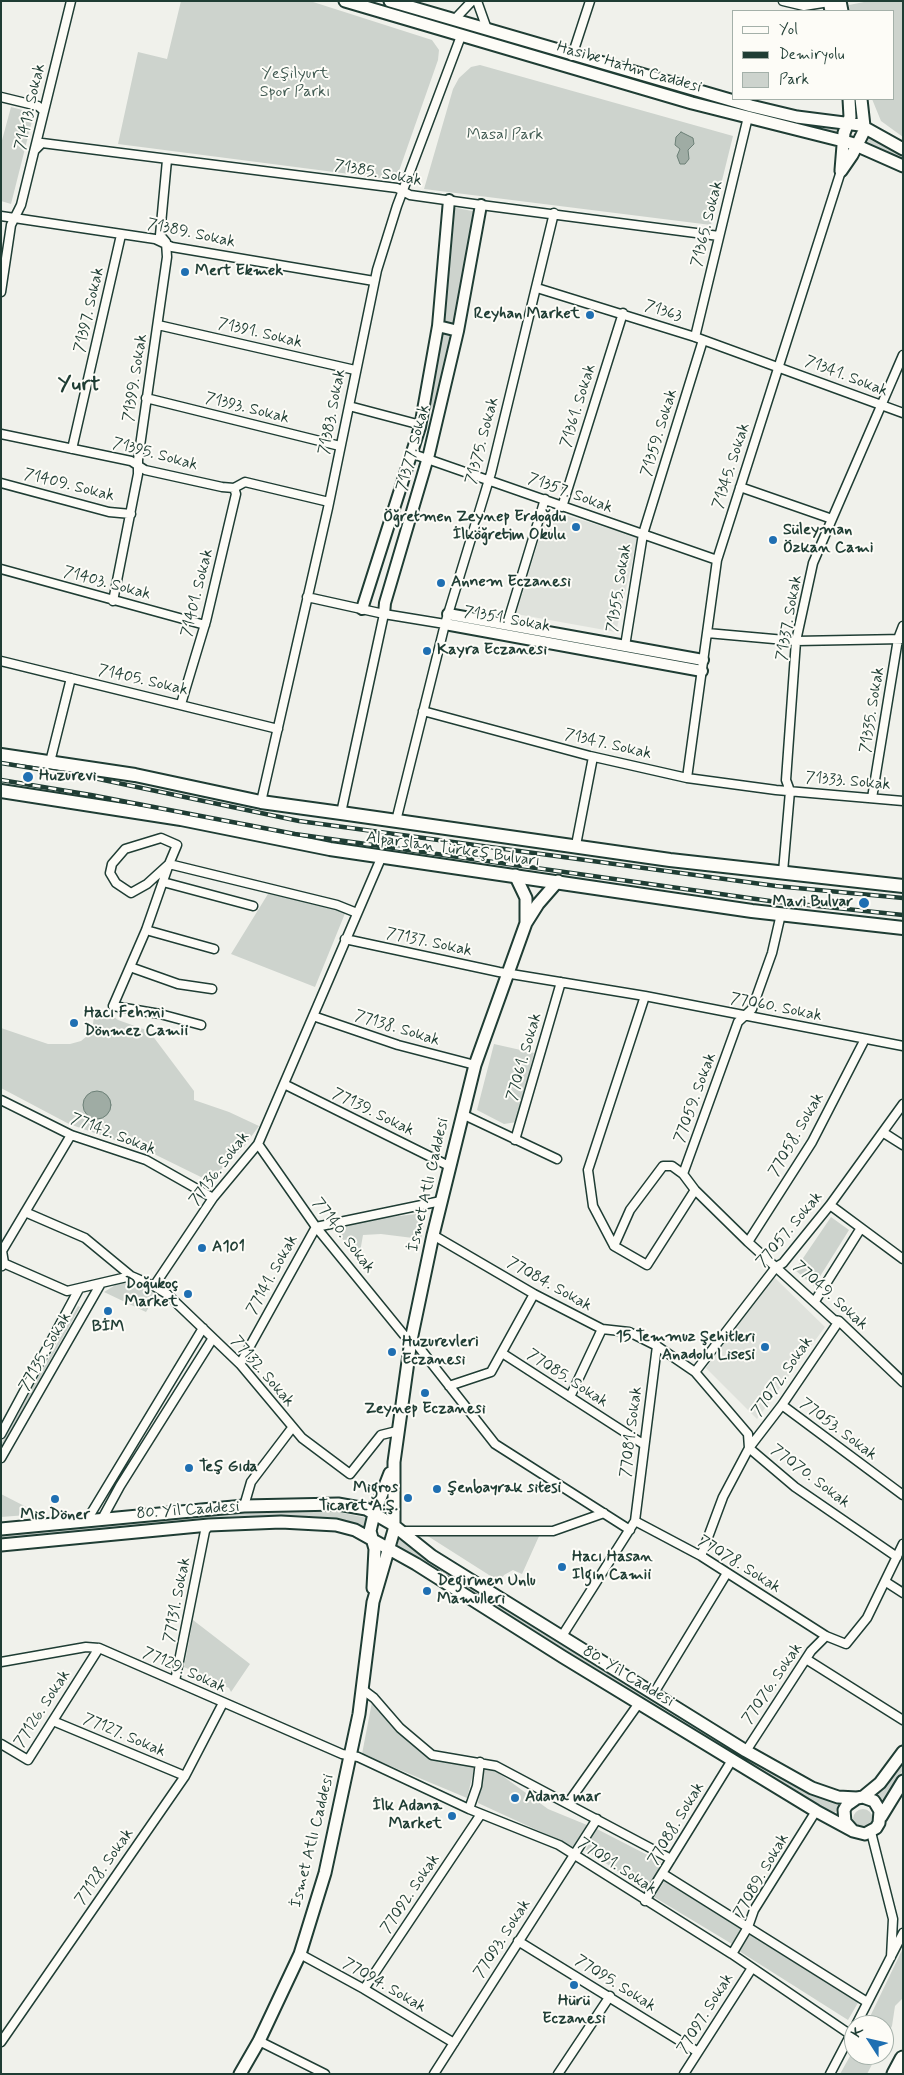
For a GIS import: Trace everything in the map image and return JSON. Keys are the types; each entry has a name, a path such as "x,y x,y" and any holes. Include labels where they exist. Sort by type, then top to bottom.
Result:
{"highway":[{"path":"895,2074 903,2059"}],"main road":[{"name":"Hasibe Hatun Caddesi","path":"345,1 461,36 748,117 844,142 903,166"},
{"name":"Hasibe Hatun Caddesi","path":"390,1 572,56 765,110 797,117 864,126 903,149"},
{"path":"841,171 848,124 849,100"},
{"path":"841,171 857,146 864,126 861,100"},
{"name":"Alparslan Türkeş Bulvarı","path":"1,754 135,775 261,802 341,814 576,845 670,860 903,886"},
{"name":"Alparslan Türkeş Bulvarı","path":"1,791 181,819 330,849 515,874 782,914 903,928"},
{"path":"515,874 526,898 526,923"},
{"path":"526,923 538,904 558,881"},
{"name":"İsmet Atlı Caddesi","path":"373,1602 394,1530 392,1524 397,1431 411,1340 433,1235 474,1065 526,923"},
{"name":"İsmet Atlı Caddesi","path":"240,2074 259,2041 300,1954 325,1874 362,1689 373,1602 373,1541 370,1530 374,1514 394,1462"},
{"name":"80. Yıl Caddesi","path":"1,1529 244,1506 338,1504 366,1509 392,1524 432,1556 654,1692 746,1751 812,1788 838,1797 860,1797"},
{"name":"80. Yıl Caddesi","path":"1,1545 209,1525 281,1522 336,1525 355,1530 416,1564 816,1812 852,1831"},
{"path":"903,1752 880,1784 847,1805 844,1810 845,1822 852,1831 858,1834 870,1832 876,1828 903,1781"},
{"path":"860,1797 869,1798 878,1805 881,1817"}],"street":[{"name":"71413. Sokak","path":"1,292 11,225 21,205 71,1"},
{"path":"454,20 472,1"},
{"path":"477,1 487,29"},
{"path":"572,56 590,1"},
{"path":"783,1 804,6 832,4"},
{"name":"71383. Sokak","path":"261,802 329,502 374,282 397,206 404,192 461,36"},
{"path":"1,97 38,106 44,111"},
{"name":"71365. Sokak","path":"699,338 718,236 748,117"},
{"name":"71385. Sokak","path":"35,150 42,143 397,188 410,195 481,206 554,213 718,236"},
{"name":"71399. Sokak","path":"113,601 131,514 167,257 166,242 160,235 167,160"},
{"name":"71345. Sokak","path":"687,778 717,560 841,171"},
{"name":"71377. Sokak","path":"362,609 413,454 420,427 438,326 449,200"},
{"name":"71377. Sokak","path":"341,814 386,603 428,459 458,330 481,206"},
{"name":"71375. Sokak","path":"396,821 445,624 490,473 554,213"},
{"name":"71389. Sokak","path":"1,216 166,242 172,247 374,282"},
{"name":"71397. Sokak","path":"72,449 121,235"},
{"name":"71363","path":"537,288 623,313 779,366"},
{"name":"71361. Sokak","path":"562,506 623,313"},
{"name":"71391. Sokak","path":"158,325 355,370"},
{"path":"438,326 458,330"},
{"name":"71359. Sokak","path":"643,534 699,338"},
{"name":"71337. Sokak","path":"783,872 790,791 786,780 796,641 813,563 903,355"},
{"name":"71341. Sokak","path":"779,366 903,413"},
{"name":"71393. Sokak","path":"146,398 340,446"},
{"path":"349,406 417,424 420,427"},
{"name":"71395. Sokak","path":"1,434 131,461 144,470 234,488 245,482 329,502"},
{"name":"71357. Sokak","path":"413,454 717,560"},
{"name":"71409. Sokak","path":"1,483 109,512 131,514"},
{"path":"740,487 832,519"},
{"name":"71401. Sokak","path":"181,704 205,625 236,494 234,488"},
{"path":"507,624 545,499"},
{"name":"71355. Sokak","path":"625,646 643,534"},
{"name":"71403. Sokak","path":"1,569 205,625"},
{"name":"71351. Sokak","path":"308,597 384,614 702,666"},
{"name":"71351. Sokak","path":"448,614 625,646 702,666"},
{"name":"71335. Sokak","path":"872,798 903,626"},
{"path":"707,633 796,641 901,639"},
{"name":"71405. Sokak","path":"1,661 278,729"},
{"path":"50,762 70,678"},
{"name":"71347. Sokak","path":"423,711 593,757 687,778 790,791"},
{"path":"576,845 593,757"},
{"name":"71333. Sokak","path":"790,791 903,801"},
{"path":"169,864 148,884 131,893 116,883 110,873 112,864 125,848 161,838 177,845 146,930 113,1006 160,1014 201,1026"},
{"name":"77136. Sokak","path":"154,1286 213,1198 258,1144 382,856"},
{"path":"169,864 337,905 357,913"},
{"path":"163,882 253,906"},
{"name":"77059. Sokak","path":"683,1174 738,1022 752,1009 772,953 782,914"},
{"path":"146,930 214,949"},
{"name":"77137. Sokak","path":"346,939 507,973 561,982"},
{"path":"130,967 178,984 212,989"},
{"name":"77060. Sokak","path":"561,982 645,996 903,1046"},
{"name":"77061. Sokak","path":"515,1140 561,982"},
{"path":"614,1246 630,1210 663,1166 672,1166 683,1174 696,1190 647,1265 614,1246 593,1206 588,1170 645,996"},
{"name":"77138. Sokak","path":"313,1016 398,1045 474,1065"},
{"name":"77058. Sokak","path":"748,1242 812,1142 865,1039"},
{"name":"77139. Sokak","path":"284,1084 449,1166"},
{"name":"77142. Sokak","path":"1,1100 71,1135 146,1160 213,1198"},
{"name":"77057. Sokak","path":"695,1372 776,1267 783,1263 830,1206 903,1104"},
{"path":"462,1114 557,1158"},
{"path":"884,1133 903,1145"},
{"path":"71,1135 2,1250 2,1264 67,1291 100,1285 131,1276"},
{"name":"77140. Sokak","path":"258,1144 316,1227 495,1444 630,1530"},
{"name":"77049. Sokak","path":"696,1190 748,1242 834,1320 839,1321 903,1382"},
{"path":"316,1227 441,1201"},
{"path":"830,1206 903,1259"},
{"path":"25,1212 85,1238 131,1276 154,1286"},
{"name":"77141. Sokak","path":"240,1364 316,1227"},
{"path":"815,1301 862,1228"},
{"name":"77084. Sokak","path":"433,1235 534,1294 602,1329 629,1332 657,1346"},
{"name":"77135. Sokak","path":"1,1458 100,1285"},
{"name":"77132. Sokak","path":"154,1286 167,1294 240,1364 292,1428 350,1474 381,1435 397,1431"},
{"name":"77135. Sokak","path":"1,1434 79,1289"},
{"path":"449,1386 491,1372 534,1294"},
{"name":"77072. Sokak","path":"701,1556 723,1497 749,1448 782,1405 839,1321"},
{"path":"87,1520 203,1328"},
{"path":"570,1397 602,1329"},
{"path":"102,1519 120,1486 213,1338"},
{"name":"77070. Sokak","path":"657,1346 695,1372 748,1434 749,1448 795,1487 896,1557"},
{"name":"77081. Sokak","path":"635,1522 643,1444 657,1346"},
{"name":"77085. Sokak","path":"502,1353 643,1444"},
{"name":"77053. Sokak","path":"782,1405 903,1495"},
{"path":"244,1506 251,1482 292,1428"},
{"path":"403,1534 406,1530 553,1531 604,1513"},
{"path":"562,1636 635,1522"},
{"name":"77078. Sokak","path":"635,1522 701,1556 826,1636 846,1644 868,1618 886,1582"},
{"name":"77131. Sokak","path":"175,1681 205,1531 209,1525"},
{"path":"903,1544 886,1582 903,1593"},
{"path":"654,1692 727,1573"},
{"name":"77076. Sokak","path":"746,1751 806,1659 826,1636"},
{"name":"77129. Sokak","path":"1,1662 86,1647 98,1648 350,1756"},
{"name":"77126. Sokak","path":"1,1744 28,1760 98,1648"},
{"path":"806,1659 903,1720"},
{"path":"362,1689 374,1698 400,1728 432,1755 496,1766 671,1859"},
{"name":"77128. Sokak","path":"1,2042 185,1776 223,1703"},
{"path":"568,1804 639,1703"},
{"name":"77127. Sokak","path":"52,1721 185,1776"},
{"name":"77091. Sokak","path":"350,1756 358,1757 469,1809 559,1846 844,2024"},
{"name":"77088. Sokak","path":"646,1902 732,1760"},
{"path":"469,1809 477,1786 480,1762"},
{"name":"77089. Sokak","path":"732,1954 748,1927 754,1910 816,1812"},
{"name":"77092. Sokak","path":"364,1989 481,1814"},
{"name":"77093. Sokak","path":"434,2074 597,1819"},
{"path":"870,1832 893,1919 891,1957"},
{"path":"663,1874 867,2002"},
{"path":"860,2015 903,1933"},
{"name":"77095. Sokak","path":"518,1941 698,2052"},
{"name":"77094. Sokak","path":"300,1954 454,2042"},
{"name":"77097. Sokak","path":"684,2074 752,1968"},
{"path":"558,2074 610,1996"},
{"path":"259,2041 325,2074"},
{"path":"830,2074 844,2047"}],"shaded area":[{"path":"681,132 693,138 694,144 688,150 689,159 685,164 680,164 677,156 680,149 675,145 676,137"},
{"path":"548,510 638,537 616,632 516,614"},
{"path":"97,1091 107,1095 111,1105 107,1115 97,1119 87,1115 83,1105 87,1095"},
{"name":"15 Temmuz Şehitleri Anadolu Lisesi","path":"773,1276 825,1327 757,1419 706,1368"}],"green space":[{"name":"Yeşilyurt Spor Parkı","path":"181,1 310,1 432,40 439,50 438,60 399,171 388,179 118,144 138,52 167,59"},
{"path":"361,1 371,1 488,36 487,39"},
{"path":"869,1 903,1 903,137 881,121 872,100 894,100 894,10 850,10 849,5"},
{"path":"491,36 619,74 618,76 490,40"},
{"name":"Masal Park","path":"480,65 733,136 711,225 424,189 453,89 459,78 471,67"},
{"path":"695,96 749,112 695,98"},
{"path":"11,107 34,113 11,204 1,201 1,144"},
{"path":"762,115 838,130 837,134"},
{"path":"867,135 903,156 903,159 864,142"},
{"path":"452,207 477,212 455,325 445,323"},
{"path":"443,332 453,334 440,401 430,409"},
{"path":"451,619 697,663 697,666 451,621"},
{"path":"271,889 346,911 315,987 231,954"},
{"path":"95,1008 108,1012 118,1020 149,1031 194,1091 194,1100 229,1112 259,1126 242,1149 209,1181 152,1153 69,1124 1,1088 1,1028 48,1044 70,1044 81,1041 92,1032"},
{"path":"494,1044 534,1053 517,1122 504,1124 477,1110"},
{"path":"426,1213 421,1239 381,1234 363,1235 359,1258 333,1228 336,1223"},
{"path":"831,1217 849,1230 814,1286 795,1270"},
{"path":"122,1281 157,1294 146,1312 104,1292"},
{"path":"78,1306 80,1307 1,1448 1,1444"},
{"path":"1,1494 40,1514 1,1517"},
{"path":"228,1512 338,1512 367,1518 364,1529 335,1518 289,1515 228,1517 1,1539 1,1534"},
{"path":"423,1533 540,1534 522,1574 513,1570 504,1575 500,1582"},
{"path":"398,1537 436,1565 784,1780 810,1794 840,1803 834,1815 434,1570 395,1550"},
{"path":"193,1620 250,1664 231,1692 229,1688 184,1667"},
{"path":"372,1702 397,1731 429,1757 475,1766 467,1798 362,1754"},
{"path":"903,1759 903,1770 880,1805 871,1796"},
{"path":"485,1767 493,1769 548,1809 587,1825 576,1848 478,1803"},
{"path":"863,1809 870,1812 873,1819 870,1826 863,1829 856,1826 853,1819 856,1812"},
{"path":"595,1828 661,1862 649,1892 586,1850"},
{"path":"666,1879 742,1927 732,1944 654,1897"},
{"path":"751,1932 859,2001 851,2015 844,2015 844,2017 739,1951"},
{"path":"903,1948 903,1998 895,2006 894,2015 871,2015"},
{"path":"845,2065 872,2065 867,2074 840,2074"}],"railway":[{"path":"1,763 94,778 299,821 776,886 903,898"},
{"path":"1,780 91,795 295,834 770,901 903,915"}],"place":[{"name":"Mert Ekmek","path":"185,272"},
{"name":"Reyhan Market","path":"590,315"},
{"name":"Öğretmen Zeynep Erdoğdu İlköğretim Okulu","path":"576,527"},
{"name":"Süleyman Özkan Cami","path":"773,540"},
{"name":"Annem Eczanesi","path":"441,583"},
{"name":"Kayra Eczanesi","path":"427,651"},
{"name":"Huzurevi","path":"28,777"},
{"name":"Mavi Bulvar","path":"864,903"},
{"name":"Hacı Fehmi Dönmez Camii","path":"74,1023"},
{"name":"A101","path":"202,1248"},
{"name":"Doğukoç Market","path":"188,1294"},
{"name":"BİM","path":"108,1311"},
{"name":"15 Temmuz Şehitleri Anadolu Lisesi","path":"765,1347"},
{"name":"Huzurevleri Eczanesi","path":"392,1352"},
{"name":"Zeynep Eczanesi","path":"425,1393"},
{"name":"Teş Gıda","path":"189,1468"},
{"name":"şenbayrak sitesi","path":"437,1489"},
{"name":"Migros Ticaret A.Ş.","path":"408,1498"},
{"name":"Mis Döner","path":"55,1499"},
{"name":"Hacı Hasan Ilgın Camii","path":"562,1567"},
{"name":"Degirmen Unlu Mamulleri","path":"427,1591"},
{"name":"Adana mar","path":"515,1798"},
{"name":"İlk Adana Market","path":"452,1816"},
{"name":"Hürü Eczanesi","path":"574,1985"}],"district":[{"name":"Yurt","path":"79,386"}]}
